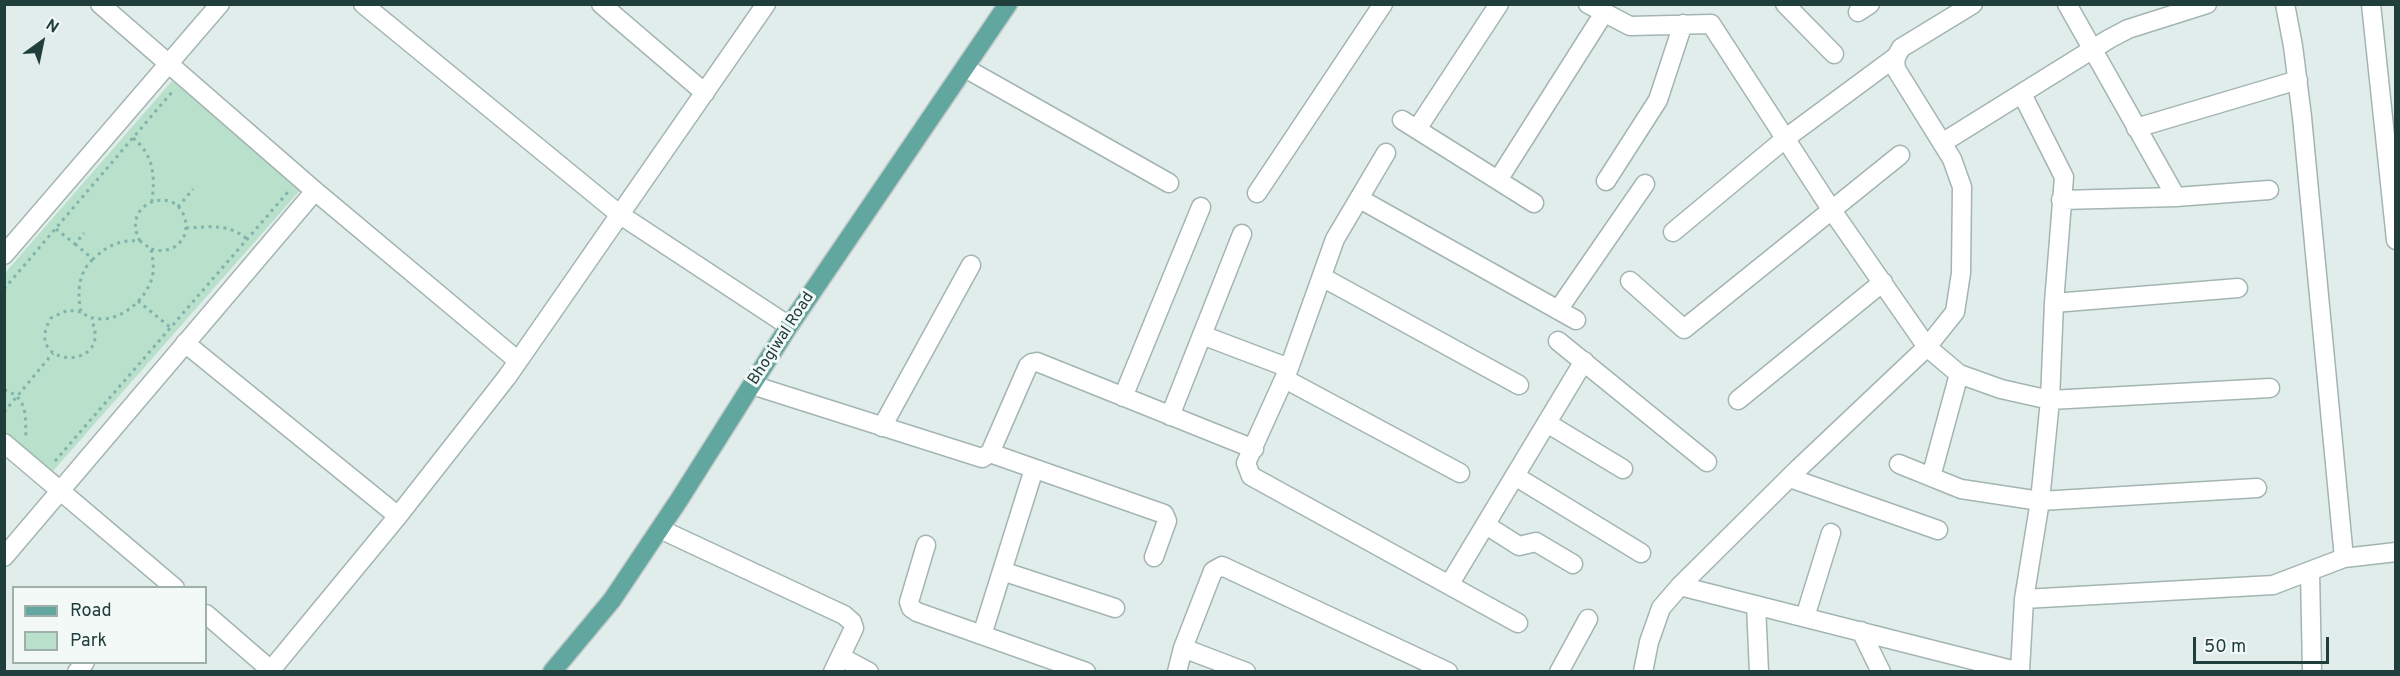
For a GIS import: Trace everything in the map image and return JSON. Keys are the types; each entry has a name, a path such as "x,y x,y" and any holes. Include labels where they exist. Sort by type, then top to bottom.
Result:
{"main road":[{"name":"Bhogiwal Road","path":"552,672 612,600 789,326 1008,4"}],"street":[{"path":"100,4 315,191 518,360"},
{"path":"4,255 220,4"},
{"path":"363,4 619,214 789,326"},
{"path":"601,4 705,93"},
{"path":"207,615 272,671 507,377 766,4"},
{"path":"1257,193 1383,4"},
{"path":"1499,4 1410,125 1534,203"},
{"path":"1785,4 1834,54"},
{"path":"1643,672 1649,642 1661,608 1680,586 1928,347 1955,312 1961,273 1962,187 1952,159 1896,69 1895,59 1901,48 1973,4"},
{"path":"2067,4 2176,197"},
{"path":"1942,143 2093,47 2128,29 2207,4"},
{"path":"2285,4 2298,80 2344,558"},
{"path":"2371,4 2387,64 2396,240"},
{"path":"1498,180 1596,9 1630,26 1711,24 1831,209 1928,347 1959,375 2001,389 2050,400 2270,388"},
{"path":"1606,181 1659,100 1683,24"},
{"path":"1673,232 1786,138 1897,56"},
{"path":"965,68 1169,183"},
{"path":"2136,128 2298,80"},
{"path":"1680,586 2020,672 2024,599 2040,501 2050,400 2054,303 2064,177 2022,94"},
{"path":"1386,153 1335,239 1287,374 1246,463 1247,471 1251,476 1518,623"},
{"path":"1630,281 1684,330 1900,154"},
{"path":"1558,310 1645,184"},
{"path":"2061,200 2176,197 2269,190"},
{"path":"4,557 315,191"},
{"path":"1360,199 1576,320"},
{"path":"1123,397 1201,207"},
{"path":"1170,416 1242,234"},
{"path":"882,427 971,265"},
{"path":"1322,277 1519,385"},
{"path":"1738,400 1883,282"},
{"path":"2054,303 2238,288"},
{"path":"1202,335 1287,374 1460,474"},
{"path":"1558,341 1707,462"},
{"path":"185,343 398,516"},
{"path":"1449,585 1584,361"},
{"path":"752,385 982,458 990,453 1032,363 1037,362 1254,449"},
{"path":"1931,477 1959,375"},
{"path":"1547,423 1623,469"},
{"path":"4,443 173,586"},
{"path":"990,453 1164,514 1167,520 1154,557"},
{"path":"1899,464 1961,489 2040,501 2257,488"},
{"path":"982,635 1034,469"},
{"path":"1515,476 1641,553"},
{"path":"1790,478 1938,530"},
{"path":"1486,525 1519,546 1536,542 1573,564"},
{"path":"660,529 844,615 852,622 854,628 837,664 869,672"},
{"path":"1805,617 1831,533"},
{"path":"926,545 909,602 911,608 982,635 1032,663 1086,672"},
{"path":"2024,599 2273,585 2344,558 2396,552"},
{"path":"1177,672 1183,648 1213,571 1222,566 1448,672"},
{"path":"1002,571 1115,608"},
{"path":"2310,571 2312,672"},
{"path":"1756,605 1759,672"},
{"path":"1559,672 1588,619"},
{"path":"1861,632 1881,672"},
{"path":"1183,648 1246,672"},
{"path":"1952,654 1960,672"}],"path":[{"path":"4,289 172,92 180,99"},
{"path":"133,138 148,153 152,165 154,184 152,201"},
{"path":"178,207 193,189"},
{"path":"48,455 55,461 288,192"},
{"path":"152,201 168,201 178,207 185,216 186,228 182,241 171,249 151,249 140,241 135,221 141,209 152,201"},
{"path":"186,228 224,226 240,232 247,239"},
{"path":"56,229 93,259"},
{"path":"75,244 84,233"},
{"path":"81,312 78,299 80,283 86,268 93,259 109,246 120,242 140,241"},
{"path":"91,319 109,319 138,301 151,281 153,263 151,249"},
{"path":"138,301 171,328"},
{"path":"68,310 81,312 91,319 94,326 94,341 88,352 72,359 53,353 44,335 51,318 68,310"},
{"path":"4,412 53,353"},
{"path":"4,390 17,396 26,412 26,437 33,443"}],"green space":[{"path":"172,81 302,188 53,471 5,431 5,273"}]}
